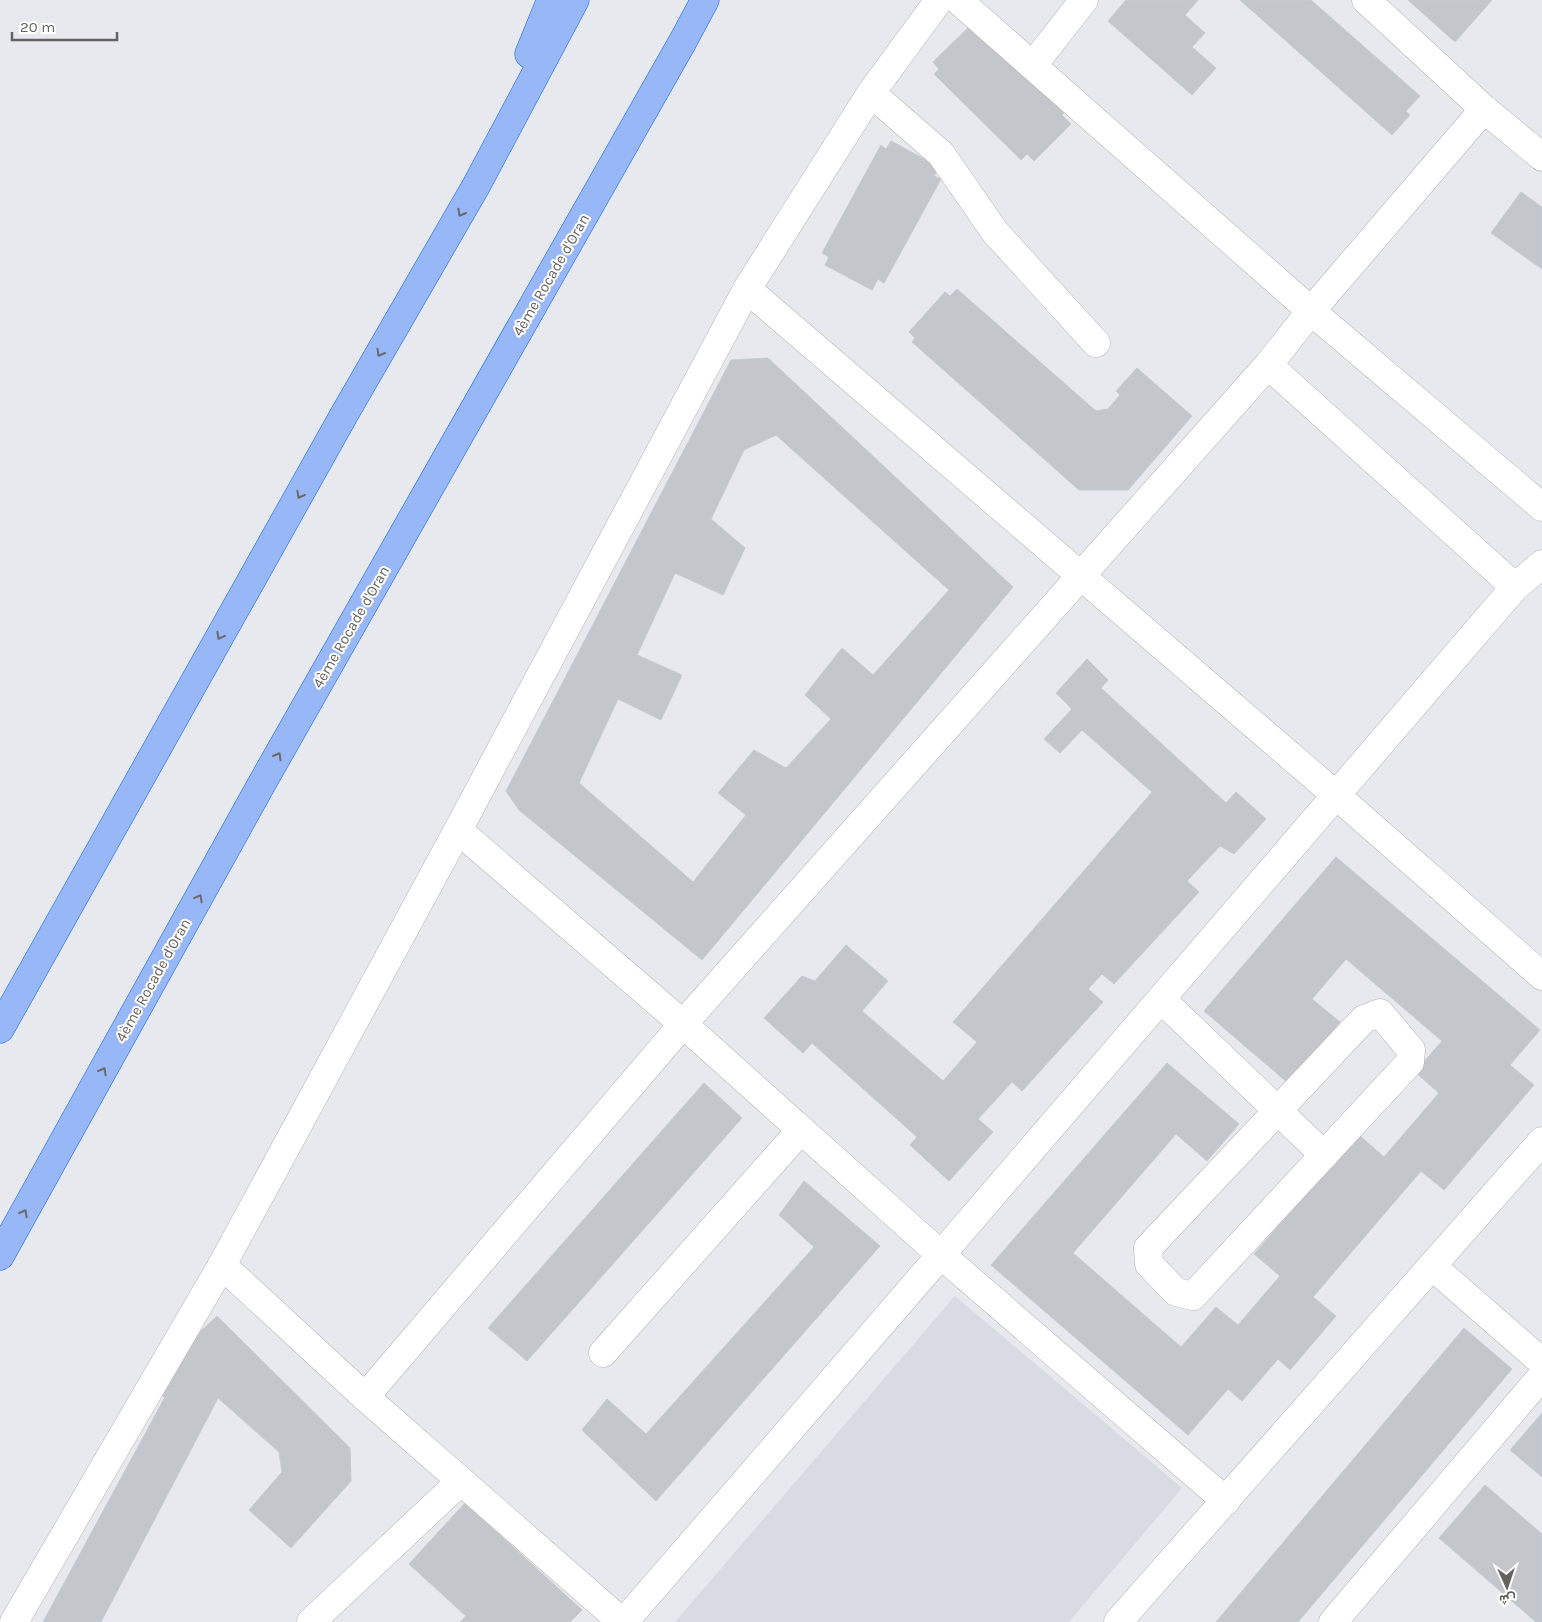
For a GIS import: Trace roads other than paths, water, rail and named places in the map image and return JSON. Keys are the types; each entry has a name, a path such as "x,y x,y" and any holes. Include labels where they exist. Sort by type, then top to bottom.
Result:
{"highway":[{"path":"476,186 551,0"},
{"path":"0,1029 345,413 476,186 575,0"},
{"name":"4ème Rocade d'Oran","path":"0,1256 261,785 705,0"},
{"path":"683,41 713,0"}],"street":[{"path":"14,1622 222,1265 458,830 747,288 871,93 939,0"},
{"path":"958,0 1311,311 1542,507"},
{"path":"1033,65 1084,0"},
{"path":"1366,0 1484,109 1542,157"},
{"path":"871,93 941,154 995,232 1096,343"},
{"path":"365,1397 683,1024 1268,365 1311,311 1484,109"},
{"path":"747,288 1337,796 1542,976"},
{"path":"1268,365 1515,587"},
{"path":"222,1265 365,1397 623,1622 1337,796 1515,587 1542,564"},
{"path":"458,830 683,1024 940,1254 1226,1501"},
{"path":"1161,999 1324,1154"},
{"path":"1380,1013 1411,1050 1410,1062 1192,1296 1176,1292 1149,1264 1148,1248 1277,1110 1364,1019 1380,1013"},
{"path":"604,1353 801,1130"},
{"path":"1118,1622 1542,1141"},
{"path":"1432,1266 1542,1362"},
{"path":"1333,1622 1542,1376"},
{"path":"311,1622 461,1481"}]}
